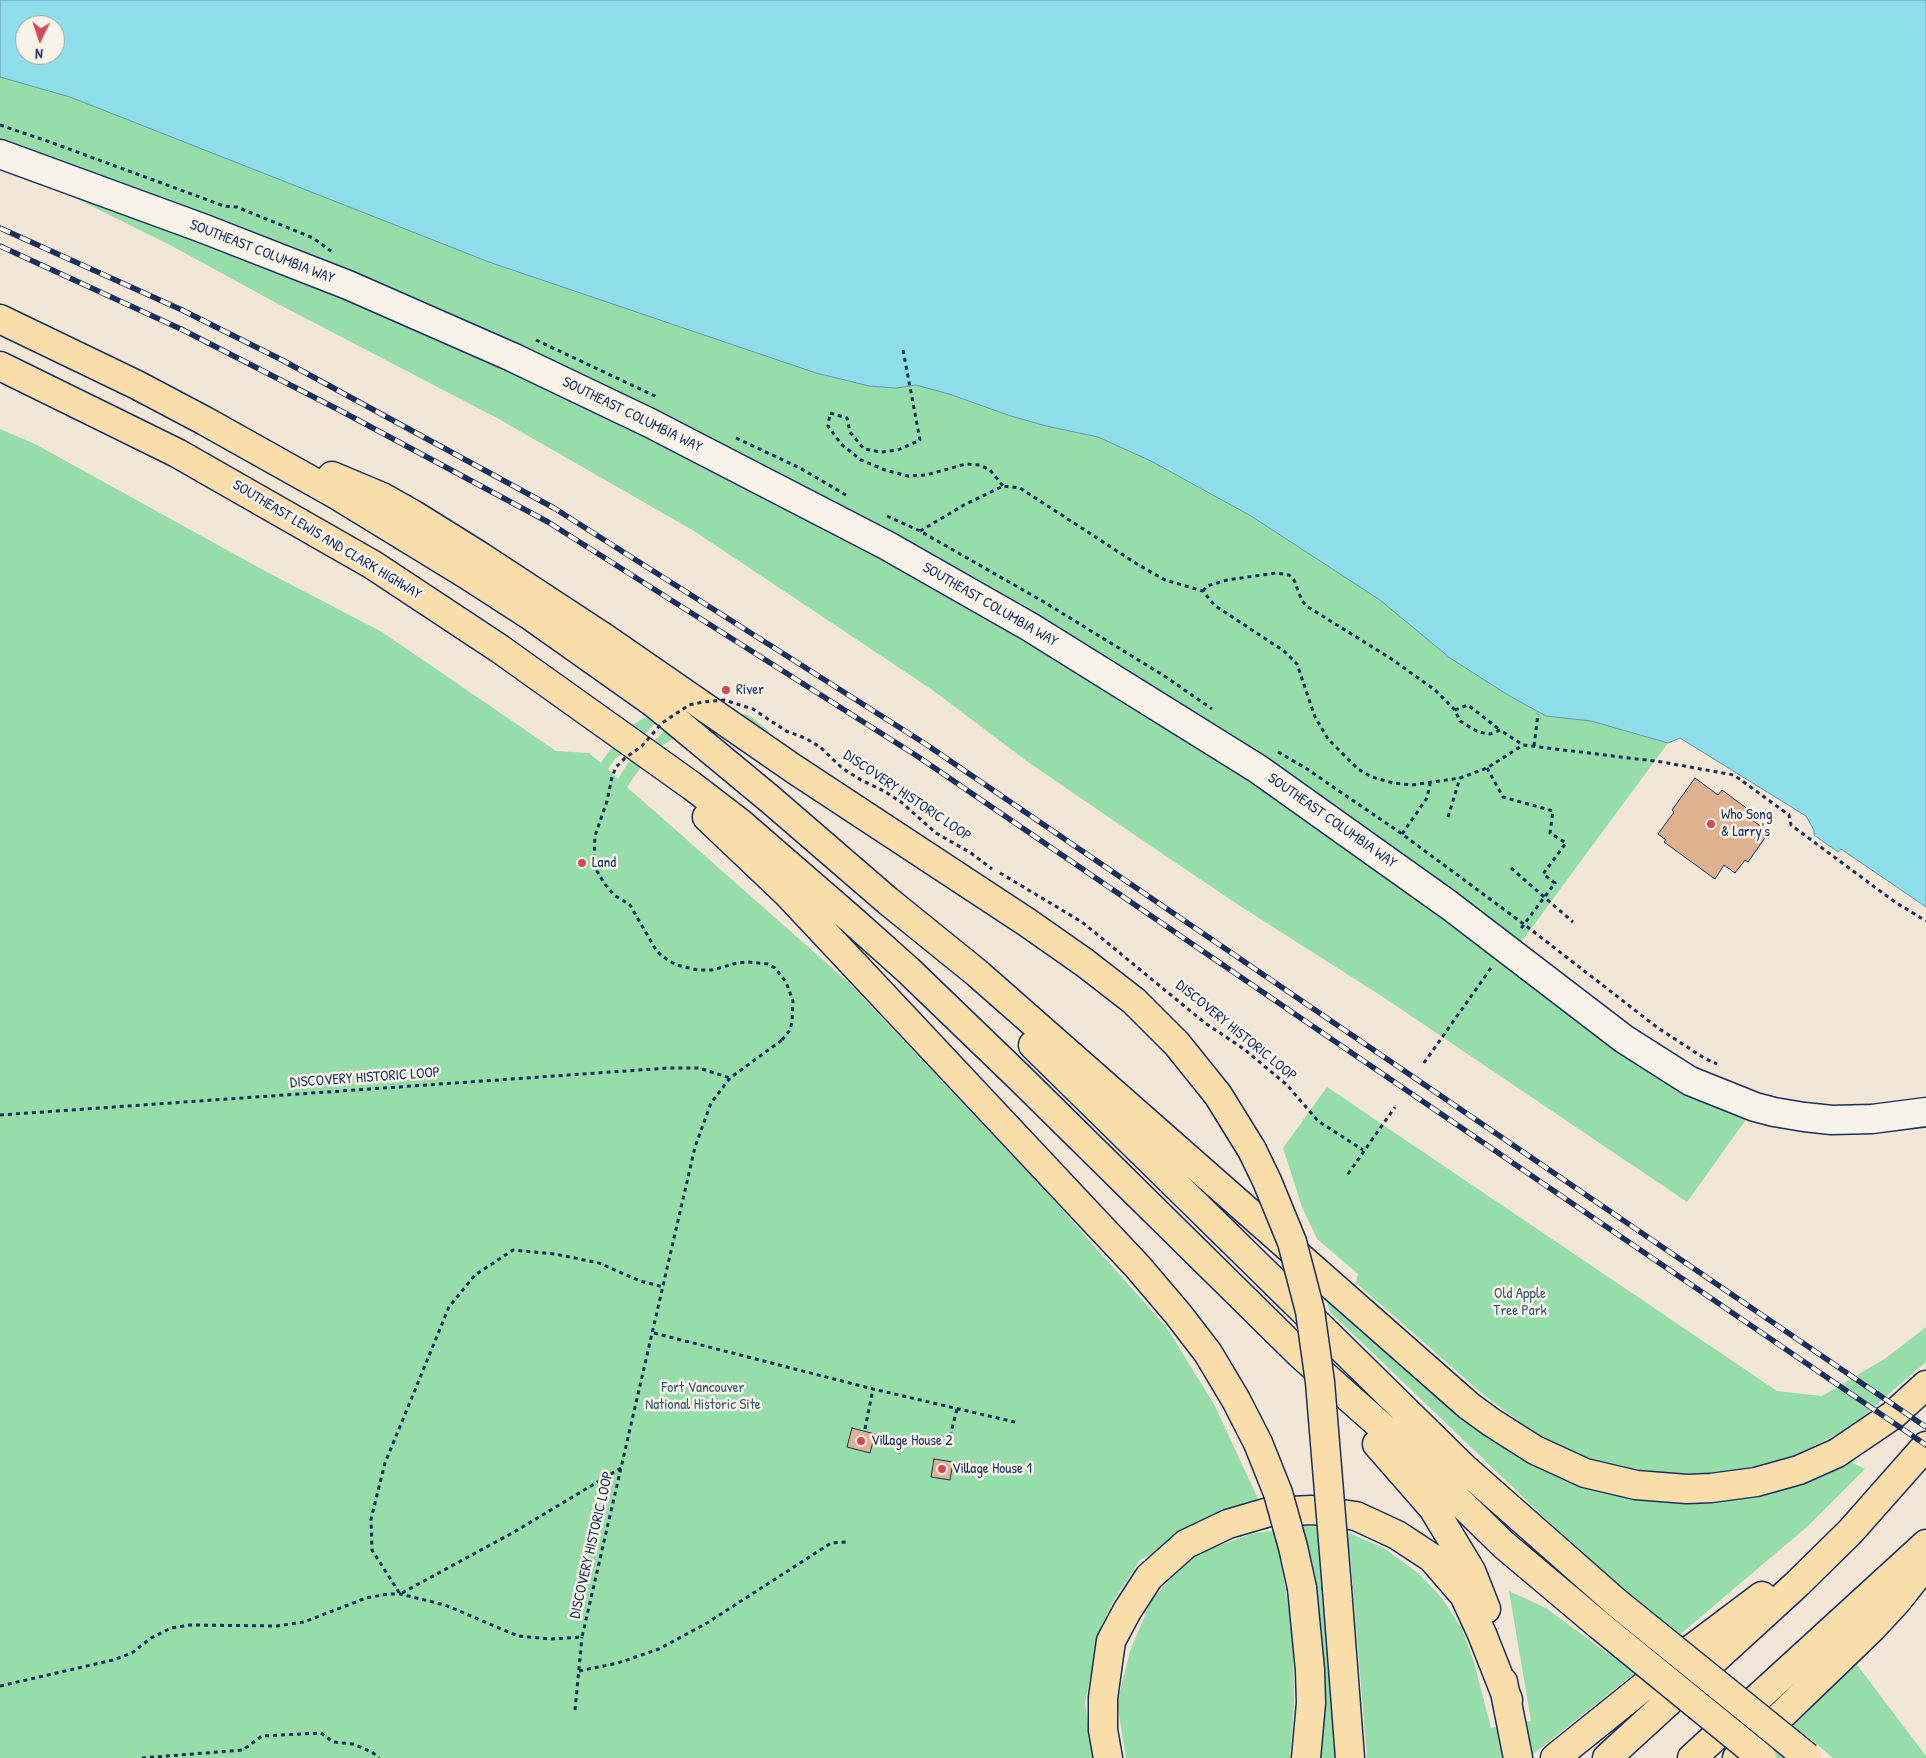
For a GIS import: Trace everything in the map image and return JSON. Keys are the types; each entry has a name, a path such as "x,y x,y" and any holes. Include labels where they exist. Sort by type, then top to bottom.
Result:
{"highway":[{"path":"0,320 137,385 271,457 353,504 458,569 593,659 654,703 888,901 977,973 1470,1406 1512,1437 1560,1463 1610,1480 1661,1488 1711,1488 1756,1482 1799,1470 1843,1449 1893,1415 1926,1385"},
{"name":"SOUTHEAST LEWIS AND CLARK HIGHWAY","path":"0,366 177,453 357,556 437,606 500,649 634,746"},
{"path":"271,457 347,481 382,497 414,515 590,628 794,769 1065,948 1134,1002 1177,1044 1218,1095 1252,1150 1286,1227 1310,1311 1320,1382 1350,1758"},
{"path":"634,746 692,786 739,822 852,920 990,1049 1301,1356 1391,1435 1504,1545 1762,1758"},
{"path":"634,746 715,826 786,892 1138,1266 1208,1353 1236,1400 1258,1443 1278,1493 1293,1547 1302,1588 1310,1670 1306,1758"},
{"path":"888,901 968,982 1464,1468 1617,1603 1808,1758"},
{"path":"1301,1356 1433,1508 1470,1571 1487,1612 1508,1700 1518,1758"},
{"path":"1607,1758 1796,1585 1850,1532 1926,1446"},
{"path":"1108,1758 1103,1730 1102,1698 1111,1640 1149,1577 1186,1544 1228,1524 1269,1512 1312,1510 1356,1516 1397,1535 1432,1558 1464,1594 1508,1700"},
{"path":"1555,1758 1712,1633 1850,1532"},
{"path":"1692,1758 1926,1544"},
{"path":"1737,1758 1872,1628 1897,1601 1926,1564"}],"street":[{"name":"SOUTHEAST COLUMBIA WAY","path":"0,154 202,228 348,285 529,365 650,423 886,545 1013,618 1148,700 1266,775 1394,864 1624,1039 1690,1081 1728,1097 1774,1112 1832,1120 1872,1119 1926,1112"}],"path":[{"path":"904,350 920,440 898,450 881,452 864,449 850,432 847,418 830,414 828,426 836,438 861,460 885,470 908,476 926,475 966,464 980,465 990,470 1002,486"},
{"path":"920,531 964,505 1002,486 1020,488 1165,580 1203,591 1214,605 1284,652 1297,664 1315,717 1328,739 1358,769 1372,777 1393,783 1412,785 1430,784 1460,778 1487,768 1523,745"},
{"path":"1203,591 1207,586 1227,580 1276,573 1289,575 1294,580 1302,601 1308,608 1390,658 1435,690 1456,710 1460,721 1478,732 1490,734 1500,730"},
{"name":"DISCOVERY HISTORIC LOOP","path":"0,1686 113,1660 132,1653 151,1638 171,1628 190,1625 277,1626 304,1622 366,1598 400,1594 445,1605 518,1636 551,1639 582,1637 695,1147 711,1103 730,1078 782,1040 790,1030 794,1012 793,1001 786,982 775,968 768,964 748,962 712,970 698,970 676,965 662,956 656,950 630,905 614,895 604,884 597,870 594,858 595,836 616,767 642,746 662,723 689,705 724,700 753,709 786,731 805,738 820,747 842,768 902,802 936,833 992,869 1082,922 1198,1017 1244,1049 1287,1085 1318,1121 1363,1150"},
{"path":"1456,710 1468,706 1523,745 1662,762 1734,775 1789,815 1791,825 1895,902 1926,921"},
{"path":"1534,746 1538,714"},
{"path":"1424,1063 1505,948 1525,925 1555,882 1543,874 1566,843 1550,833 1553,811 1503,797 1487,768"},
{"path":"1448,816 1460,778"},
{"path":"1402,834 1427,798 1430,784"},
{"path":"1512,868 1573,922"},
{"name":"DISCOVERY HISTORIC LOOP","path":"0,1115 668,1068 699,1068 730,1078"},
{"path":"1348,1174 1363,1150 1395,1107"},
{"path":"622,1468 514,1532 400,1594 372,1550 371,1519 388,1454 449,1307 475,1274 513,1250 555,1254 599,1264 664,1287"},
{"path":"653,1333 873,1389 1020,1423"},
{"path":"865,1430 873,1389"},
{"path":"948,1444 957,1409"},
{"path":"579,1671 618,1663 659,1649 707,1623 831,1543 846,1542"},
{"path":"576,1710 582,1637"},
{"path":"142,1758 243,1750 262,1736 321,1733 333,1742 353,1744 372,1752 379,1758"}],"green space":[{"path":"0,77 70,97 489,262 816,373 869,386 896,388 916,385 1046,426 1098,437 1151,461 1251,516 1380,600 1450,658 1508,695 1546,716 1591,721 1668,743 1513,953 1755,1107 1687,1202 1383,997 1240,906 1142,840 1028,762 931,689 694,531 497,418 280,305 170,245 47,184 0,165"},
{"name":"Fort Vancouver National Historic Site","path":"0,429 35,444 265,571 382,632 556,751 589,753 601,763 629,727 668,704 643,737 616,758 608,769 618,779 629,761 648,748 670,725 695,712 724,709 750,716 770,732 752,727 713,725 685,731 660,747 641,767 627,787 848,982 1041,1186 1167,1328 1215,1406 1260,1503 1236,1510 1140,1560 1112,1603 1099,1632 1085,1703 1093,1758 0,1758"},
{"name":"Old Apple Tree Park","path":"1327,1087 1777,1391 1822,1396 1886,1358 1926,1327 1926,1362 1860,1419 1841,1432 1796,1455 1741,1470 1687,1475 1625,1469 1585,1457 1538,1435 1485,1396 1356,1283 1358,1274 1317,1239 1302,1207 1283,1148"},
{"path":"1325,1294 1618,1494 1674,1503 1748,1498 1802,1485 1851,1462 1865,1469 1808,1526 1631,1676 1528,1758 1367,1758 1350,1554 1321,1552 1337,1758 1320,1758 1325,1692 1324,1660 1317,1587 1310,1552 1280,1555 1293,1637 1294,1703 1290,1758 1126,1758 1117,1703 1130,1651 1150,1603 1171,1577 1194,1555 1251,1534 1303,1526 1349,1533 1384,1548 1418,1573 1442,1598 1462,1629 1474,1662 1491,1728 1531,1721 1509,1591 1546,1608 1607,1653 1645,1606 1573,1545 1330,1312"},
{"path":"1855,1662 1926,1758 1833,1758 1807,1736 1785,1758 1761,1758"}],"water":[{"path":"0,0 1926,0 1926,907 1841,849 1838,852 1814,835 1814,830 1806,816 1680,738 1668,743 1591,721 1546,716 1508,695 1450,658 1380,600 1251,516 1151,461 1098,437 1046,426 1011,416 949,394 916,385 896,388 869,386 816,373 489,262 70,97 0,77"}],"building":[{"name":"Who Song & Larry's","path":"1695,778 1718,795 1722,790 1749,810 1745,815 1769,832 1748,862 1745,860 1735,873 1724,865 1715,879 1664,842 1666,840 1658,834 1674,812 1672,810"},
{"name":"Village House 2","path":"852,1428 875,1434 870,1453 847,1447"},
{"name":"Village House 1","path":"934,1459 953,1462 950,1480 931,1477"}],"railway":[{"path":"0,228 182,310 282,360 554,508 924,743 1926,1427"},
{"path":"0,246 183,330 343,412 548,522 917,756 1926,1445"}],"place":[{"name":"River","path":"726,690"},
{"name":"Who Song & Larry's","path":"1711,824"},
{"name":"Land","path":"582,863"},
{"name":"Village House 2","path":"861,1441"},
{"name":"Village House 1","path":"942,1469"}]}
